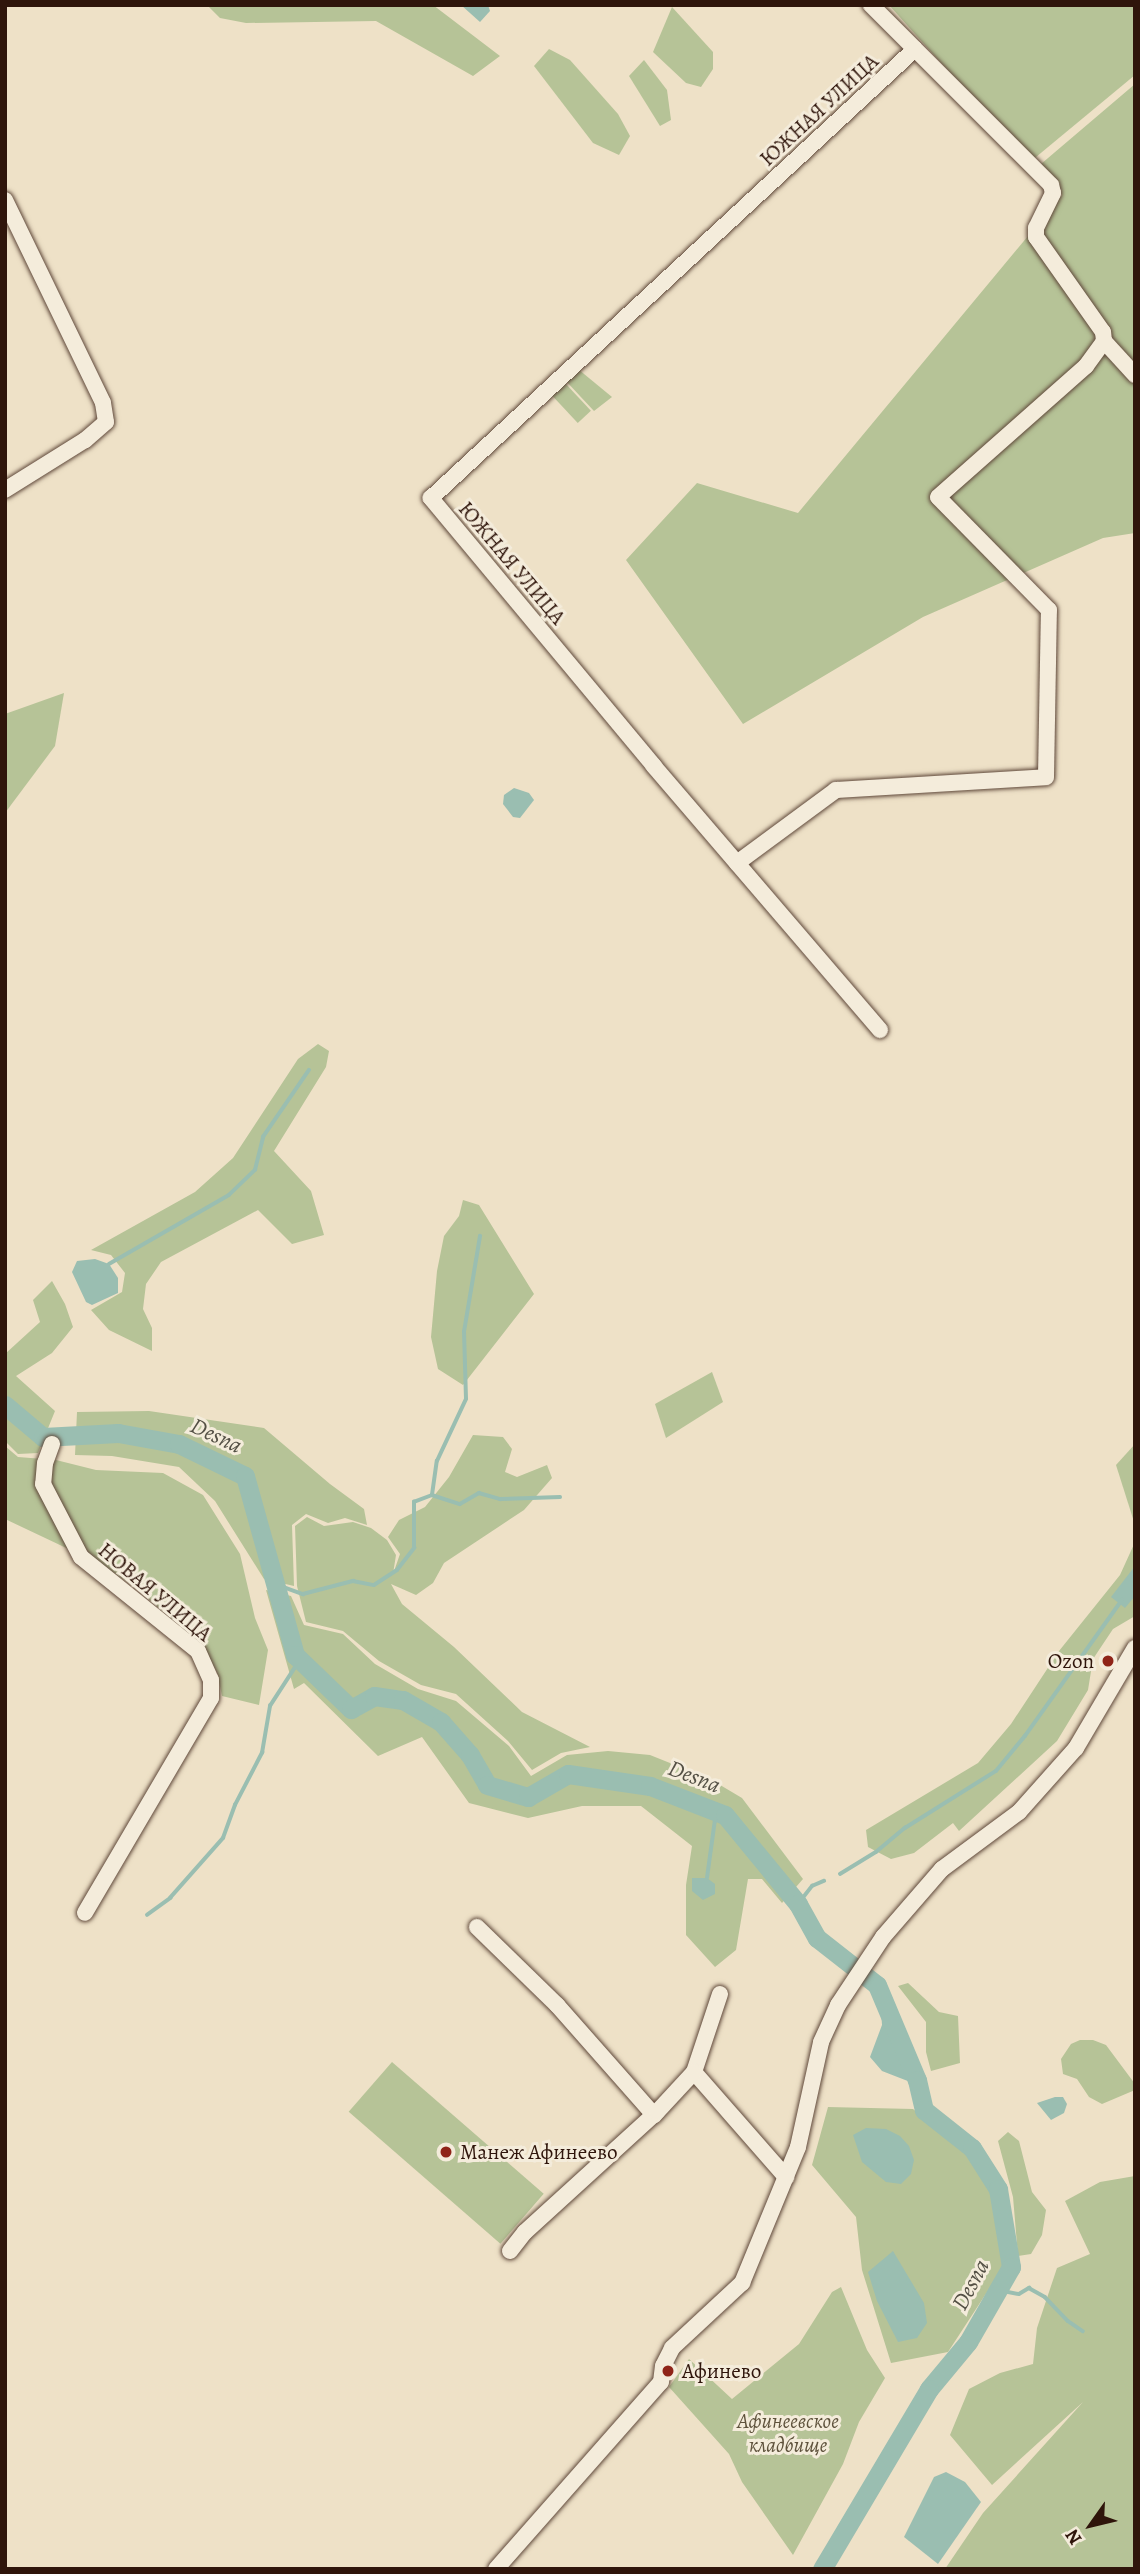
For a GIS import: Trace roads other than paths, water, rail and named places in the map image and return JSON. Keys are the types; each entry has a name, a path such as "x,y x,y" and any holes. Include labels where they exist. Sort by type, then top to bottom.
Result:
{"street":[{"path":"871,5 1051,185 1053,193 1037,228 1036,237 1103,332 1104,341 1135,375"},
{"name":"ЮЖНАЯ УЛИЦА","path":"880,1030 431,498 915,49"},
{"path":"5,200 103,403 106,422 85,440 5,490"},
{"path":"737,863 836,790 1046,777 1049,610 938,497 1086,366 1104,341"},
{"name":"НОВАЯ УЛИЦА","path":"51,1444 45,1463 43,1484 81,1557 198,1651 211,1680 211,1698 85,1913"},
{"path":"496,2569 661,2382 663,2366 672,2348 742,2283 798,2147 821,2042 838,2005 883,1937 942,1869 1019,1812 1076,1748 1135,1648"},
{"path":"477,1927 557,2005 654,2116"},
{"path":"510,2251 525,2232 654,2116 694,2072 720,1994"},
{"path":"694,2072 786,2177"}],"water":[{"path":"461,5 488,5 490,11 480,22"},
{"path":"514,788 529,793 534,800 520,818 513,817 503,804 504,795"},
{"path":"95,1259 109,1264 118,1278 118,1293 92,1305 86,1302 72,1272 77,1261"},
{"path":"1135,1566 1135,1596 1125,1608 1111,1597"},
{"path":"692,1878 707,1878 715,1884 715,1894 703,1900 692,1891"},
{"path":"880,1994 918,2085 882,2071 870,2057 882,2025"},
{"path":"1063,2097 1067,2104 1064,2113 1051,2120 1037,2103"},
{"path":"866,2128 886,2129 900,2136 909,2146 914,2160 911,2174 901,2184 886,2182 862,2162 853,2135"},
{"path":"893,2251 924,2303 927,2323 917,2338 898,2342 877,2301 868,2272"},
{"path":"946,2472 965,2482 981,2502 938,2564 904,2537 934,2477"}],"waterway":[{"path":"109,1264 229,1195 255,1170 263,1137 309,1070"},
{"path":"432,1495 437,1461 466,1399 464,1332 480,1236"},
{"name":"Desna","path":"5,1405 43,1437 118,1433 179,1444 245,1476 295,1655 351,1709 374,1696 403,1700 441,1722 470,1755 487,1785 528,1797 568,1774 650,1786 725,1815 798,1904 817,1938 877,1985 917,2080 924,2110 972,2148 998,2189 1011,2267 968,2342 929,2389 822,2569"},
{"path":"275,1584 303,1594 353,1581 374,1585 397,1570 414,1548 414,1502 432,1495 460,1504 479,1493 500,1499 560,1497"},
{"path":"840,1874 876,1852 905,1828 996,1771 1025,1736 1122,1600"},
{"path":"147,1915 170,1898 223,1838 235,1805 262,1753 270,1706 301,1658"},
{"path":"707,1878 716,1812"},
{"path":"798,1904 812,1886 824,1881"},
{"path":"998,2290 1019,2294 1029,2288 1045,2297 1068,2321 1083,2331"}],"place":[{"name":"Ozon","path":"1108,1661"},
{"name":"Манеж Афинеево","path":"446,2152"},
{"name":"Афинево","path":"668,2371"}],"park label":[{"name":"Афинеевское кладбище","path":"788,2433"}]}
